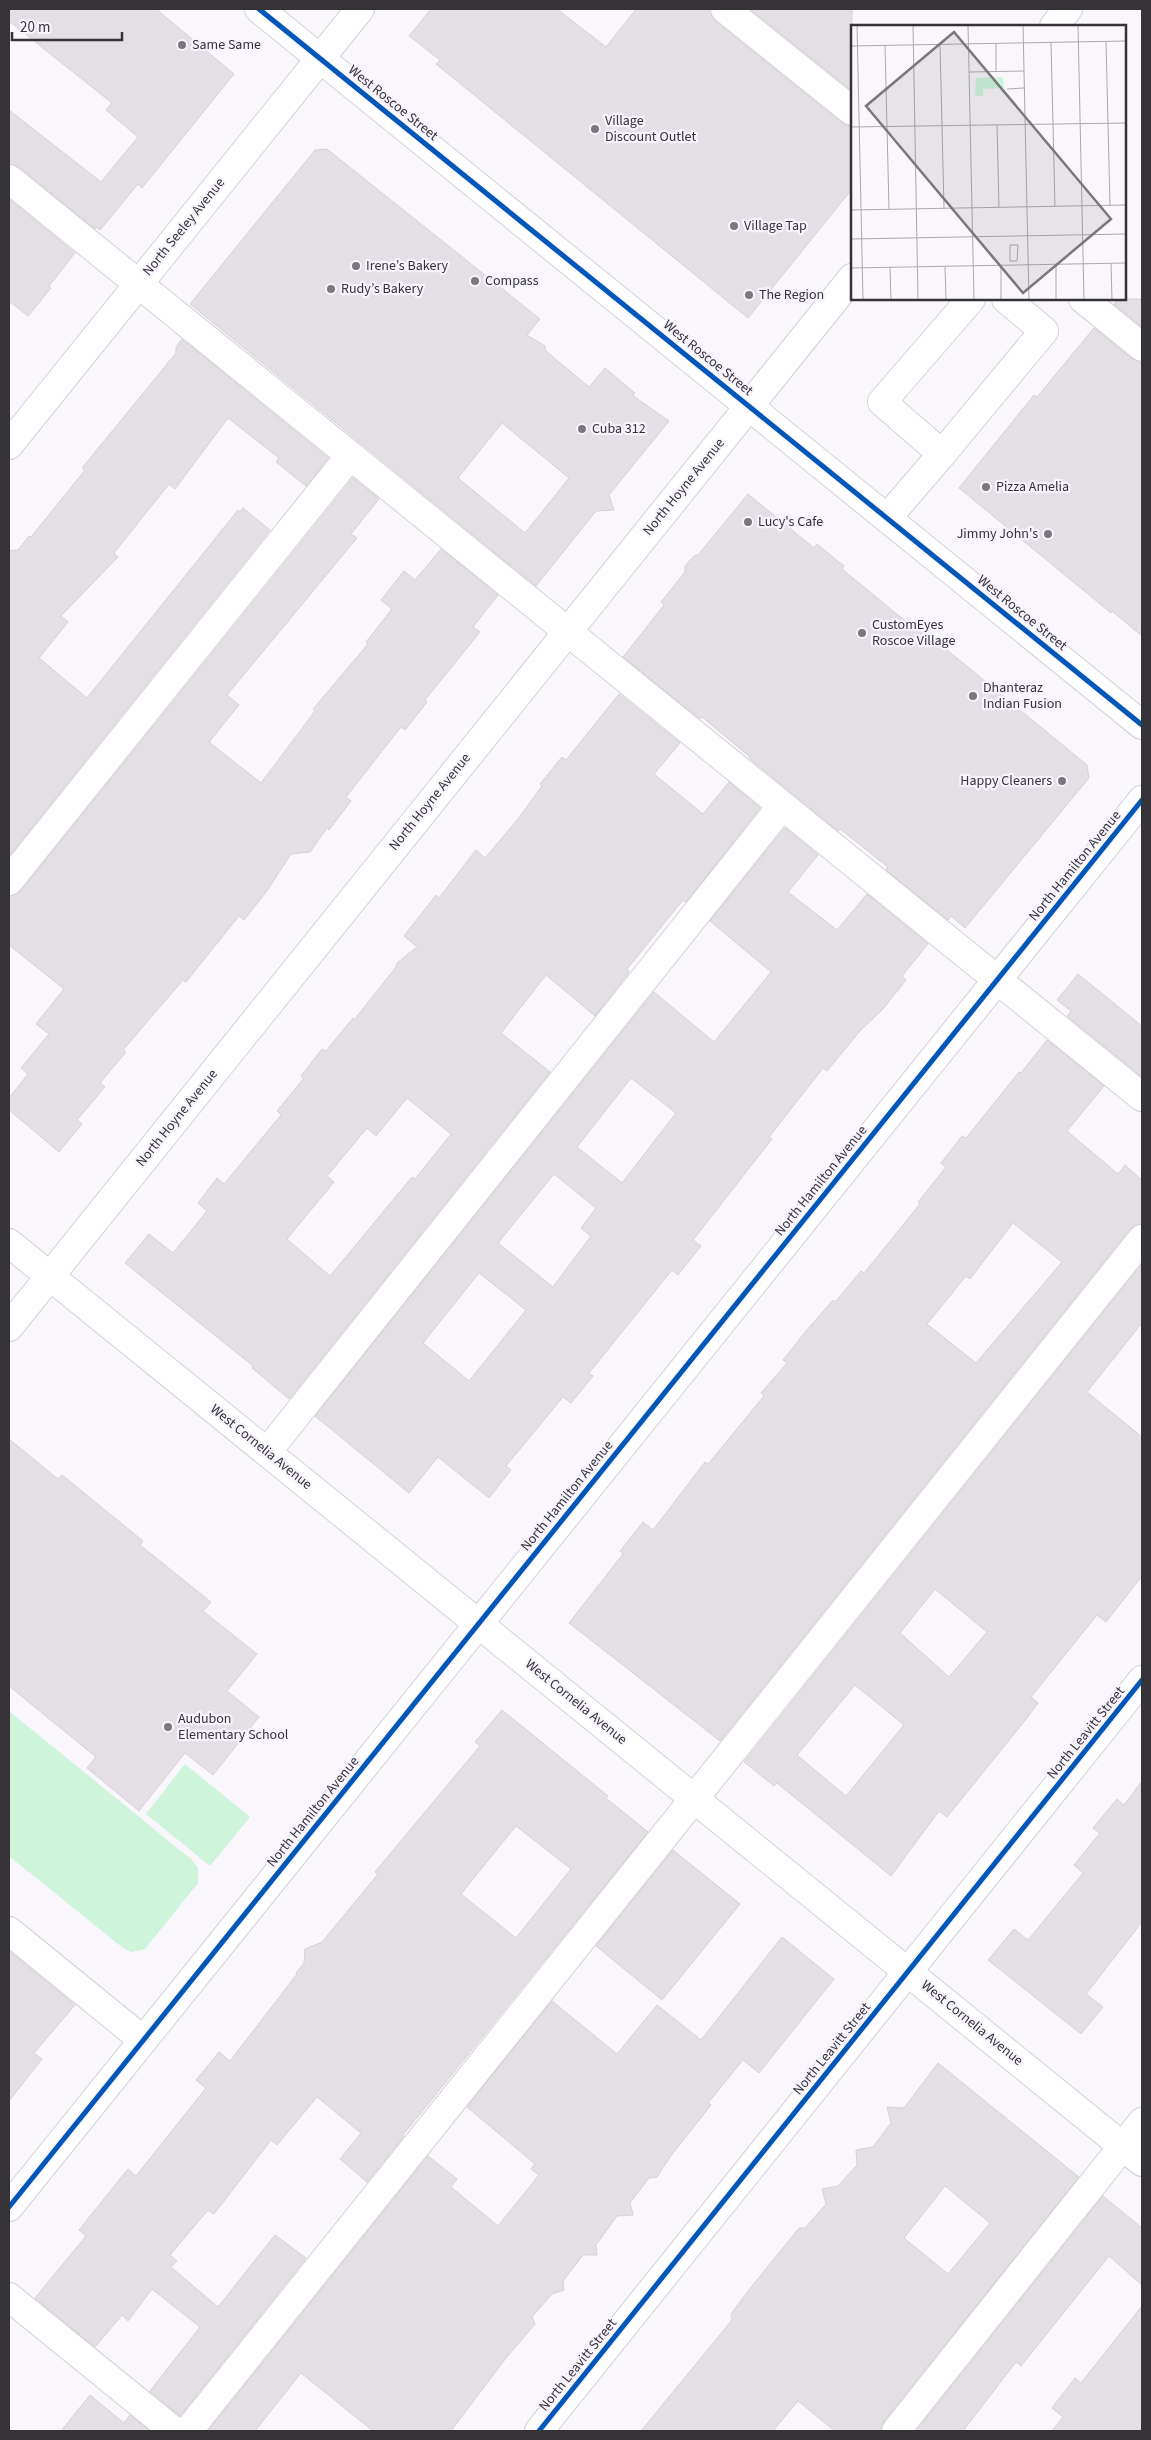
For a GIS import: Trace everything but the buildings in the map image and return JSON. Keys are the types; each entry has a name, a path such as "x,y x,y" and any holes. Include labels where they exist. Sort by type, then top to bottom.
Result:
{"street":[{"name":"West Roscoe Street","path":"259,9 1142,725"},
{"name":"North Seeley Avenue","path":"9,445 360,9"},
{"path":"726,9 851,110"},
{"path":"1055,25 1068,9"},
{"path":"9,178 1142,1097"},
{"name":"North Hoyne Avenue","path":"9,1328 851,279"},
{"path":"942,454 882,402 970,300"},
{"path":"887,518 1044,331 1007,300"},
{"path":"1084,300 1142,347"},
{"path":"9,881 350,456"},
{"name":"North Hamilton Avenue","path":"9,2207 1142,800"},
{"path":"267,1452 782,806"},
{"path":"188,2431 1142,1239"},
{"name":"West Cornelia Avenue","path":"9,1243 1132,2154"},
{"name":"North Leavitt Street","path":"539,2431 1142,1680"},
{"path":"9,1931 143,2040"},
{"path":"896,2431 1132,2154 1142,2122"},
{"path":"9,2297 174,2431"}],"green space":[{"path":"9,1711 192,1860 198,1868 198,1883 145,1949 131,1952 123,1948 9,1856"},
{"path":"185,1764 250,1817 210,1866 146,1814"}],"cycle path":[{"path":"259,9 1142,725"},
{"path":"9,2207 1142,800"},
{"path":"539,2431 1142,1680"}],"place":[{"name":"Same Same","path":"182,45"},
{"name":"Village Discount Outlet","path":"595,129"},
{"name":"Village Tap","path":"734,226"},
{"name":"Irene’s Bakery","path":"356,266"},
{"name":"Compass","path":"475,281"},
{"name":"Rudy’s Bakery","path":"331,289"},
{"name":"The Region","path":"749,295"},
{"name":"Cuba 312","path":"582,429"},
{"name":"Pizza Amelia","path":"986,487"},
{"name":"Lucy's Cafe","path":"748,522"},
{"name":"Jimmy John's","path":"1048,534"},
{"name":"CustomEyes Roscoe Village","path":"862,633"},
{"name":"Dhanteraz Indian Fusion","path":"973,696"},
{"name":"Happy Cleaners","path":"1062,781"},
{"name":"Audubon Elementary School","path":"168,1727"}]}
